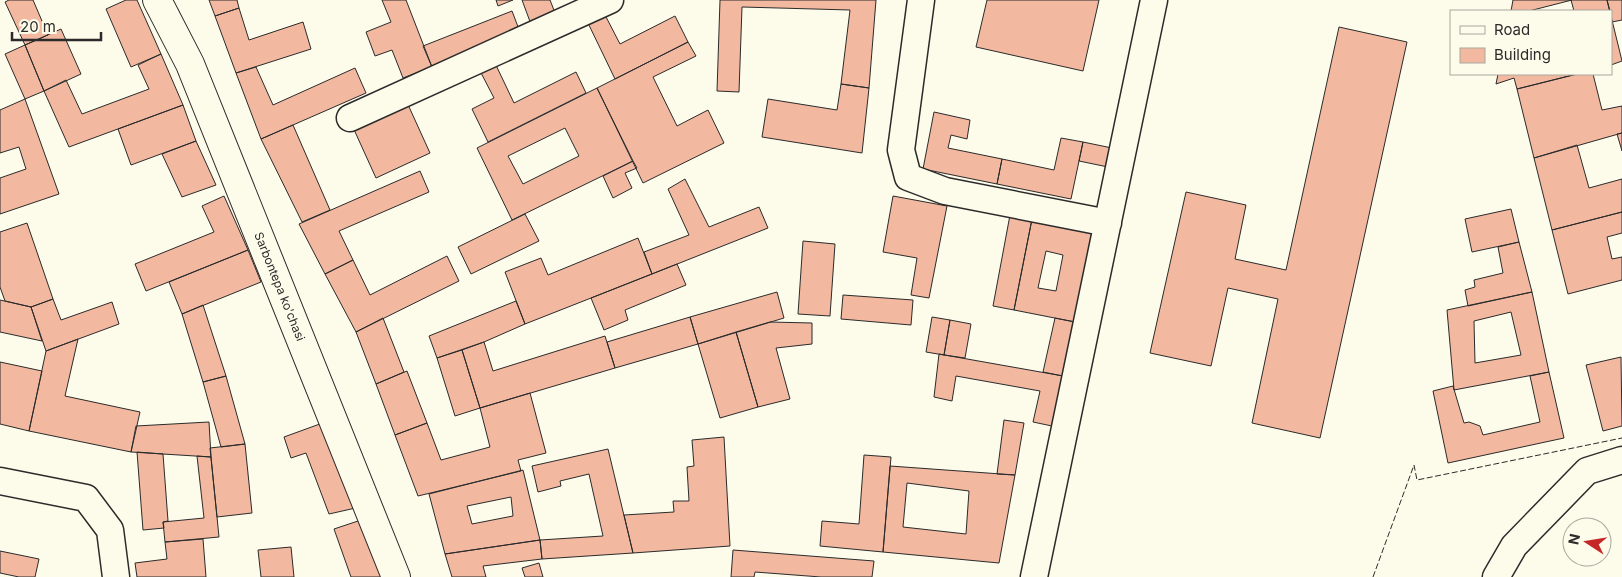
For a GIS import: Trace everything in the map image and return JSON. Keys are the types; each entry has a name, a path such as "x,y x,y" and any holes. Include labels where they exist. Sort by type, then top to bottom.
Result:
{"street":[{"name":"Sarbontepa ko'chasi","path":"158,0 194,73 396,577"},
{"path":"350,118 610,0"},
{"path":"921,0 901,150 908,177 945,191 1108,223"},
{"path":"1034,577 1154,0"},
{"path":"1496,577 1514,546 1587,471 1622,460"},
{"path":"0,481 86,498 110,530 116,577"}],"building":[{"path":"9,0 33,0 48,35 25,45 5,2"},
{"path":"126,0 137,0 161,54 131,67 106,9"},
{"path":"209,0 237,0 239,8 215,16"},
{"path":"382,0 406,0 432,67 403,78 392,50 375,56 366,32 391,22"},
{"path":"496,0 513,0 498,6"},
{"path":"522,0 550,0 557,18 532,27"},
{"path":"720,0 876,0 869,88 841,84 850,10 742,7 739,92 717,91"},
{"path":"987,0 1099,0 1083,71 976,47"},
{"path":"1513,0 1572,0 1533,10 1511,10"},
{"path":"1571,0 1607,0 1610,10 1574,10"},
{"path":"1607,0 1622,0 1622,20 1612,22 1612,10 1609,10"},
{"path":"239,8 249,40 303,22 311,49 236,73 215,16"},
{"path":"512,11 520,32 432,67 423,46"},
{"path":"604,13 620,44 675,16 688,42 615,79 587,21"},
{"path":"1612,20 1622,61 1612,65"},
{"path":"1339,27 1407,42 1320,438 1252,423 1278,299 1228,288 1211,366 1150,353 1186,192 1246,205 1235,259 1286,270"},
{"path":"61,29 81,74 44,91 25,45"},
{"path":"688,42 696,56 653,77 677,126 708,110 724,143 643,183 597,88"},
{"path":"25,45 44,91 25,99 5,54"},
{"path":"161,54 183,105 69,147 44,91 66,80 82,114 149,89 138,65"},
{"path":"494,61 514,103 576,72 586,93 488,142 472,109 494,98 479,69"},
{"path":"256,67 273,105 355,68 366,93 261,139 236,73"},
{"path":"1498,75 1573,75 1517,89 1514,78 1496,84"},
{"path":"1573,75 1593,75 1602,110 1622,106 1622,133 1534,158 1517,89"},
{"path":"841,84 869,88 862,153 762,137 768,99 837,110"},
{"path":"597,88 633,161 512,220 477,148","holes":["565,128 579,156 523,184 508,156"]},
{"path":"405,98 430,153 376,178 351,123"},
{"path":"25,99 59,194 0,214 0,178 26,169 19,147 0,153 0,110"},
{"path":"183,105 196,141 131,165 118,129"},
{"path":"934,112 970,120 967,139 951,135 948,148 1002,159 997,184 923,169"},
{"path":"293,125 330,210 302,222 261,139"},
{"path":"1622,133 1622,151 1617,134"},
{"path":"1061,138 1083,142 1071,199 997,184 1002,159 1054,170"},
{"path":"196,141 216,185 182,197 162,154"},
{"path":"1083,142 1112,148 1108,167 1079,161"},
{"path":"1577,145 1589,188 1622,179 1622,212 1552,230 1534,158"},
{"path":"633,161 637,168 625,173 632,188 613,198 603,176"},
{"path":"420,171 429,192 339,231 353,260 325,274 299,224"},
{"path":"685,179 709,227 759,207 768,228 652,274 644,252 689,235 668,189"},
{"path":"224,196 248,250 146,291 135,264 214,232 202,206"},
{"path":"893,196 947,206 929,298 911,295 917,258 883,252"},
{"path":"1511,209 1519,242 1472,252 1465,219"},
{"path":"1622,212 1622,233 1607,237 1612,259 1622,257 1622,280 1568,294 1552,230"},
{"path":"525,214 539,241 471,274 458,247"},
{"path":"1010,215 1032,219 1014,310 993,306"},
{"path":"1032,219 1092,231 1075,322 1014,310","holes":["1046,251 1063,255 1056,291 1038,288"]},
{"path":"27,223 53,299 31,307 5,301 0,287 0,232"},
{"path":"638,238 652,274 525,324 505,272 541,258 548,275"},
{"path":"803,241 835,244 830,316 798,314"},
{"path":"1519,242 1532,292 1468,306 1465,290 1475,287 1474,280 1503,273 1498,247"},
{"path":"248,250 261,282 182,314 169,282"},
{"path":"447,256 459,281 356,332 325,274 353,260 370,295"},
{"path":"677,264 686,285 625,310 628,320 604,330 591,298"},
{"path":"777,292 784,318 698,344 690,317"},
{"path":"1532,292 1549,372 1454,390 1447,310","holes":["1511,312 1521,355 1475,363 1474,321"]},
{"path":"843,295 913,300 911,325 841,319"},
{"path":"53,299 61,320 112,302 119,324 46,351 31,307"},
{"path":"0,300 31,307 42,341 0,332"},
{"path":"516,301 525,324 484,342 437,358 429,336"},
{"path":"203,305 226,376 203,382 182,314"},
{"path":"690,317 698,344 615,368 607,342"},
{"path":"932,317 950,320 944,355 926,352"},
{"path":"383,318 404,372 376,384 356,332"},
{"path":"1055,318 1075,322 1063,376 1043,372"},
{"path":"950,320 971,324 965,358 944,355"},
{"path":"770,322 812,323 812,344 776,348 790,399 758,407 736,332"},
{"path":"736,332 758,407 720,418 698,344"},
{"path":"605,336 615,368 480,408 462,350 484,342 493,371"},
{"path":"78,339 65,396 140,412 131,452 29,431 46,351"},
{"path":"462,350 480,408 455,416 437,358"},
{"path":"939,354 1063,376 1052,426 1033,422 1040,391 956,376 952,401 934,397"},
{"path":"1621,357 1622,426 1603,431 1586,365"},
{"path":"0,362 42,371 29,431 0,424"},
{"path":"407,371 427,423 395,435 376,384"},
{"path":"1549,372 1564,438 1448,463 1433,391 1453,386 1464,423 1469,422 1480,426 1483,435 1540,422 1530,376"},
{"path":"226,376 245,444 221,447 203,382"},
{"path":"530,393 546,453 518,460 521,471 418,496 395,435 427,423 441,460 490,447 480,408"},
{"path":"1004,420 1024,423 1015,475 997,474"},
{"path":"328,421 360,507 329,514 306,453 291,458 284,437"},
{"path":"209,422 211,457 131,452 136,426"},
{"path":"724,437 730,546 633,553 624,515 674,512 673,501 689,501 687,467 694,466 692,440"},
{"path":"245,444 252,513 217,517 210,448"},
{"path":"608,449 633,553 542,559 540,540 603,536 589,474 560,481 561,486 538,492 532,466"},
{"path":"137,452 163,454 168,521 163,522 164,528 143,530"},
{"path":"864,455 891,457 883,552 820,546 822,521 859,524"},
{"path":"197,456 211,457 219,537 165,542 163,522 204,518"},
{"path":"890,466 1015,475 999,563 883,552","holes":["907,483 969,491 966,534 903,527"]},
{"path":"523,470 540,540 445,554 429,494","holes":["511,497 513,516 472,524 467,506"]},
{"path":"367,518 388,577 351,577 334,529"},
{"path":"203,539 206,577 137,577 135,563 167,559 165,542"},
{"path":"540,540 542,559 483,566 486,577 452,577 445,554"},
{"path":"291,547 294,577 261,577 258,550"},
{"path":"733,550 874,561 872,577 821,577 755,572 754,577 731,577"},
{"path":"0,551 39,559 35,577 19,577 0,573"},
{"path":"539,563 543,577 525,577 522,568"}],"fence":[{"path":"1373,577 1414,465 1417,480 1622,438"}]}
